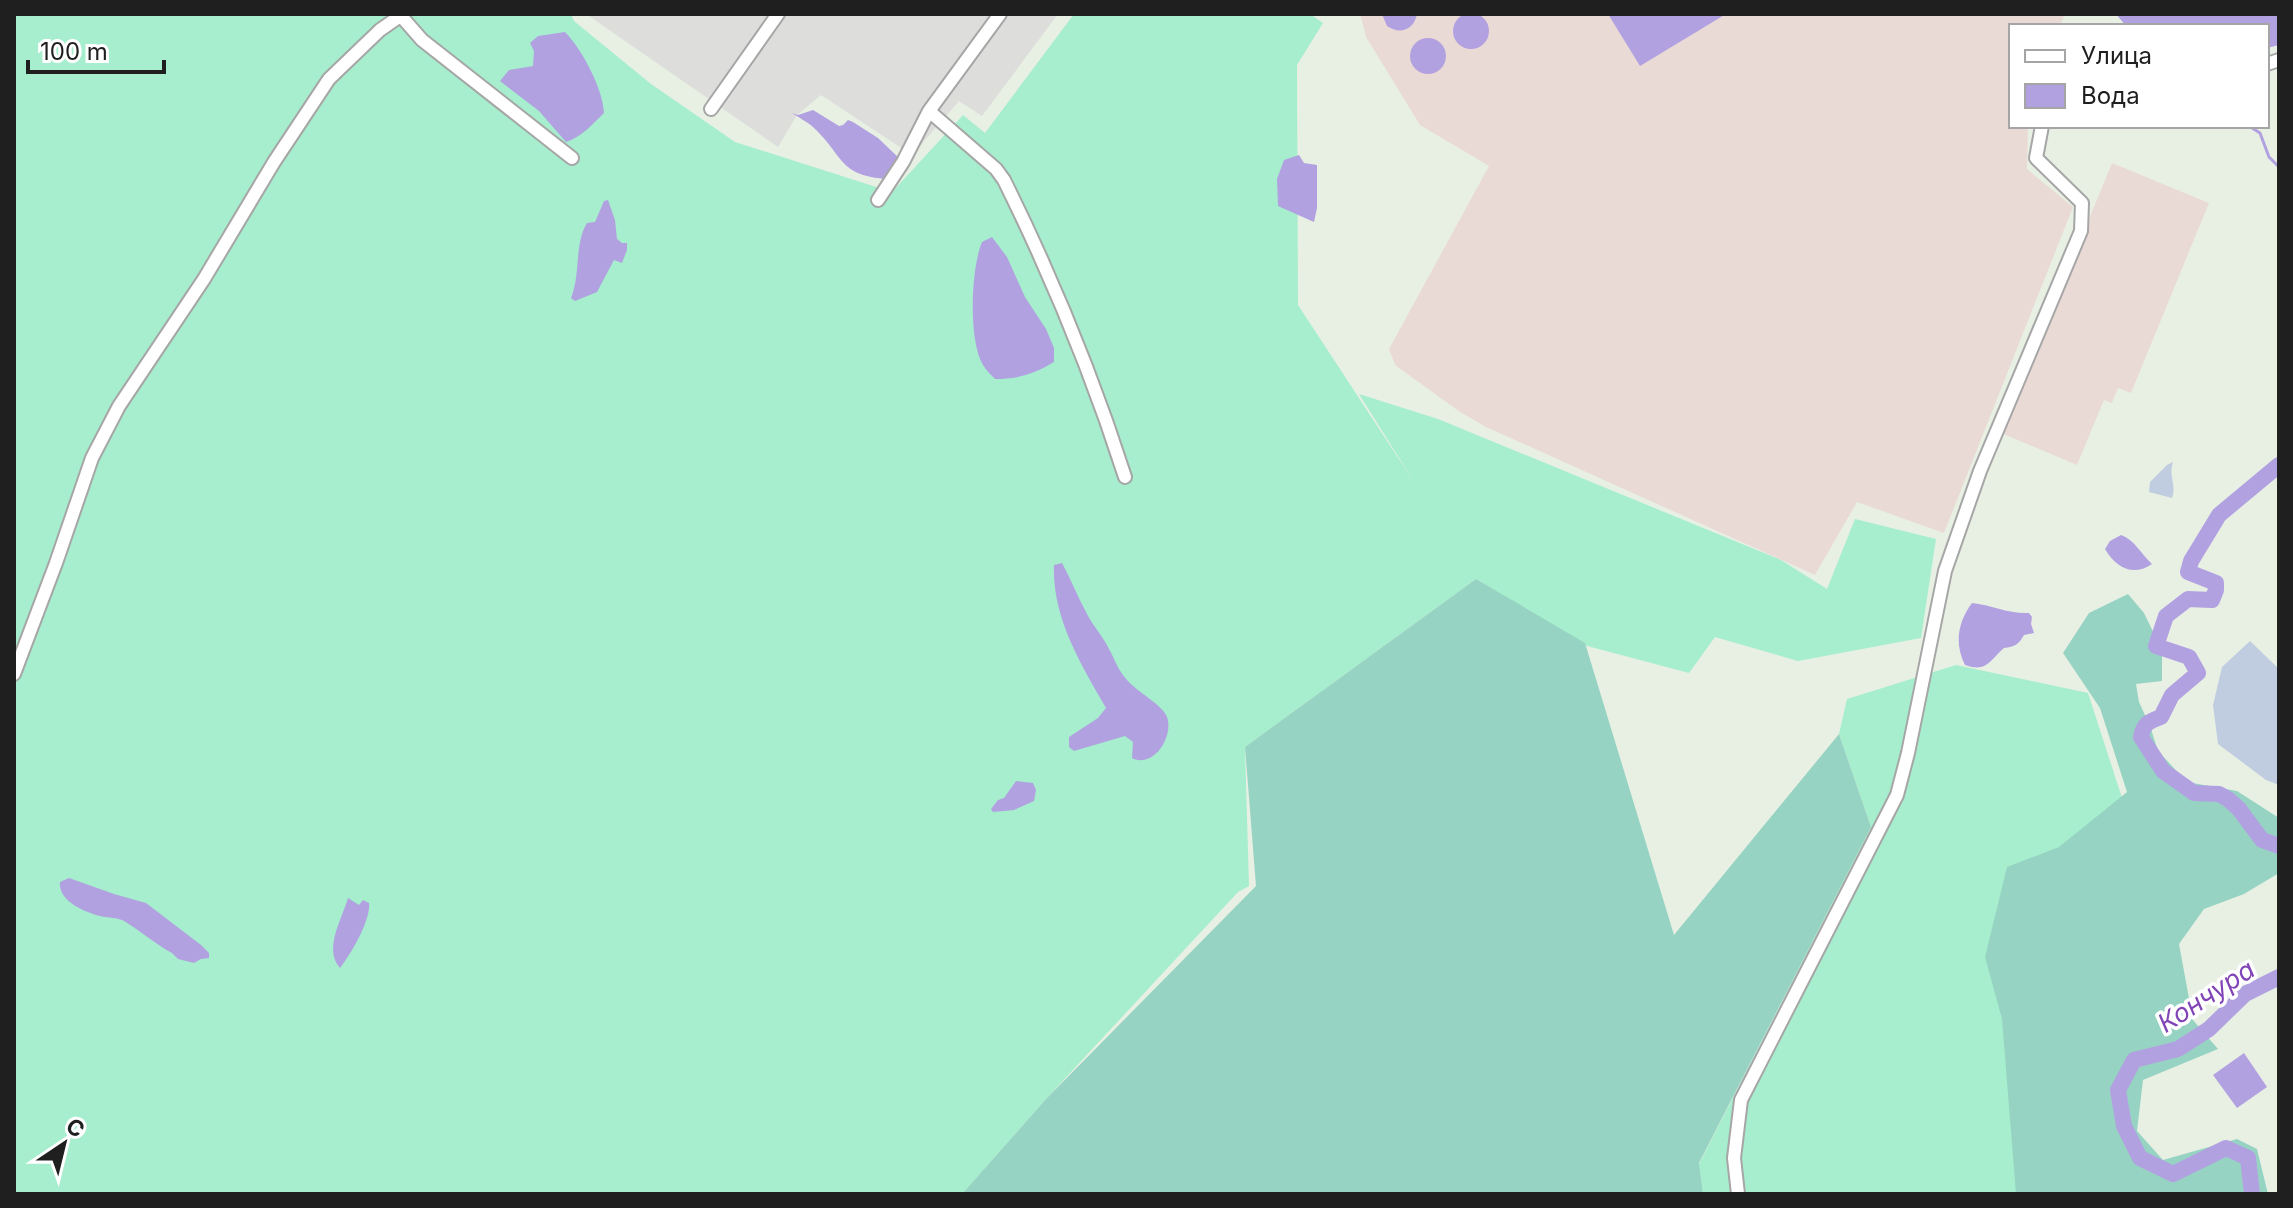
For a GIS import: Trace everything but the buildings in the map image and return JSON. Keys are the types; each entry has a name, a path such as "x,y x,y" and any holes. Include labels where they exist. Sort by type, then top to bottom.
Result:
{"street":[{"path":"711,109 778,14"},
{"path":"878,200 903,162 929,111 1000,14"},
{"path":"14,674 92,458 119,406 204,279 274,162 329,79 380,30 402,15 422,40 572,158"},
{"path":"929,111 996,169 1004,180 1052,281 1103,408 1125,477"},
{"path":"1738,1194 1734,1158 1741,1100 1897,795 1945,571 1980,471 2081,231 2082,203 2036,158 2042,128"}],"shaded area":[{"path":"586,14 1058,14 982,116 959,101 912,155 821,95 797,115 778,147"},
{"path":"1360,14 2065,14 2061,24 2009,24 2009,128 2028,128 2027,169 2073,207 1944,533 1857,502 1815,575 1486,427 1395,365 1389,349 1489,166 1420,125 1366,37"},
{"path":"2112,163 2209,203 2131,393 2118,388 2112,403 2104,400 2077,465 2001,433"},
{"path":"2173,462 2172,498 2149,492 2150,482"},
{"path":"1476,579 1585,643 1674,935 1839,734 1871,827 1699,1163 1703,1194 962,1194 1046,1099 1256,886 1245,747"},
{"path":"2128,594 2144,613 2162,650 2162,681 2136,684 2139,702 2158,751 2187,782 2237,791 2279,818 2279,873 2244,894 2204,909 2179,944 2193,1020 2218,1049 2143,1080 2137,1131 2163,1160 2237,1139 2257,1149 2268,1194 2016,1194 2002,1019 1985,957 2007,867 2059,847 2127,792 2100,708 2063,653 2089,613"},
{"path":"2250,641 2279,669 2279,785 2266,780 2218,744 2213,705 2222,667"}],"green space":[{"path":"14,14 571,14 574,21 651,84 735,142 892,192 963,115 985,133 1074,14 1310,14 1323,23 1297,65 1298,305 1414,482 1359,394 1438,419 1781,560 1827,589 1855,519 1936,539 1921,638 1798,661 1715,637 1689,673 1587,646 1476,579 1245,747 1249,886 1238,892 962,1194 14,1194"},
{"path":"1956,665 2088,693 2124,804 2051,1194 1703,1194 1699,1164 1871,827 1839,734 1847,699"}],"water":[{"path":"1471,13 1483,19 1489,31 1483,43 1471,49 1459,43 1453,31 1459,19"},
{"path":"1382,14 1417,14 1410,27 1401,30 1387,26"},
{"path":"1608,14 1726,14 1640,66"},
{"path":"2116,14 2279,14 2279,45 2269,48 2269,24 2124,24"},
{"path":"565,32 590,70 604,113 581,134 566,142 539,111 500,81 509,70 533,66 534,51 530,43 538,36"},
{"path":"1428,38 1440,44 1446,56 1440,68 1428,74 1416,68 1410,56 1416,44"},
{"path":"813,110 839,126 848,120 853,122 878,138 900,159 886,179 870,177 850,168 814,128 792,113 798,115"},
{"path":"1299,155 1304,163 1317,165 1314,222 1278,206 1277,179 1284,160"},
{"path":"608,200 617,239 627,243 627,250 622,263 614,260 597,292 575,301 571,298 583,231 587,223 595,222 604,201"},
{"path":"992,237 1007,257 1054,348 1054,362 1033,373 1011,378 995,379 990,374 978,354 975,339 975,269 982,242"},
{"path":"2121,535 2152,564 2132,570 2114,561 2105,549 2110,541"},
{"path":"1062,563 1088,617 1107,644 1121,672 1167,717 1165,741 1148,759 1132,758 1133,742 1125,736 1074,751 1069,747 1069,737 1098,718 1106,708 1063,622 1054,565"},
{"path":"1972,603 2029,613 2034,633 2024,635 1983,666 1965,665 1959,649 1959,633"},
{"path":"1016,781 1033,783 1036,790 1034,801 1014,810 993,812 991,809"},
{"path":"69,878 146,903 201,945 209,953 209,958 194,963 178,959 124,921 80,908 68,900 60,889 60,882"},
{"path":"348,898 359,905 363,900 369,903 369,910 359,937 340,968 335,960 333,943"},
{"path":"2244,1053 2267,1087 2237,1108 2213,1075"}],"waterway":[{"path":"2252,128 2260,133 2269,157 2279,167"},
{"name":"Кончура","path":"2279,465 2219,515 2191,561 2188,572 2216,583 2212,600 2188,599 2166,616 2156,646 2189,657 2198,673 2172,695 2161,717 2147,724 2141,737 2163,771 2194,793 2219,794 2228,799 2262,840 2279,846"},
{"name":"Кончура","path":"2252,1194 2248,1158 2226,1148 2173,1174 2140,1158 2124,1126 2118,1090 2134,1060 2178,1049 2209,1029 2245,994 2279,977"}]}
